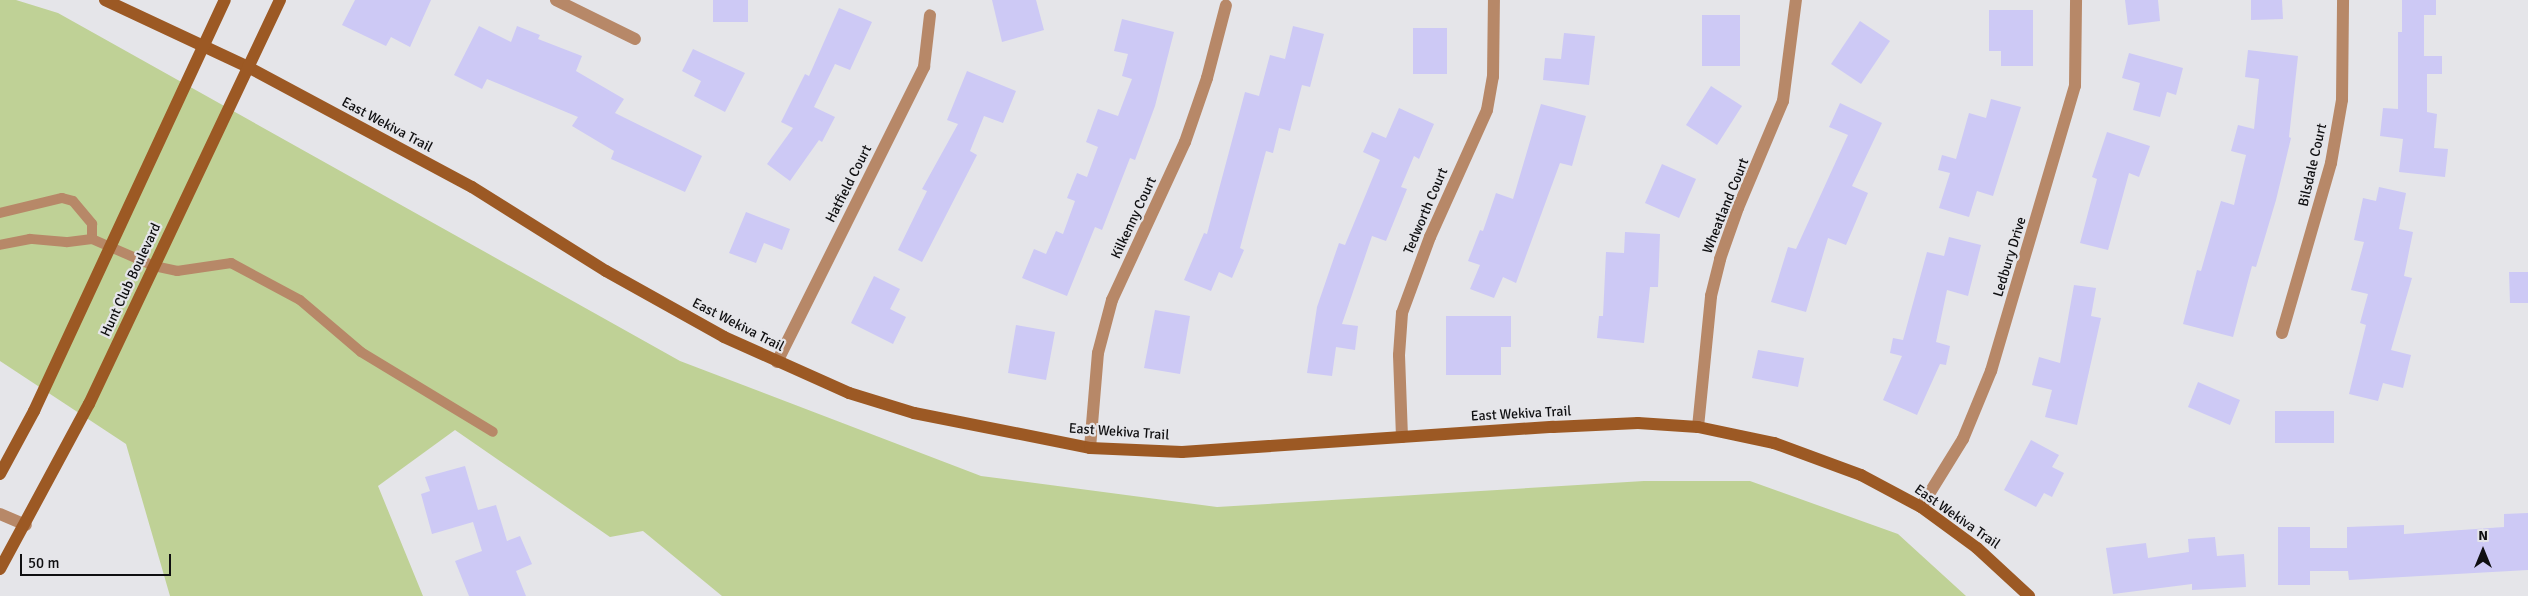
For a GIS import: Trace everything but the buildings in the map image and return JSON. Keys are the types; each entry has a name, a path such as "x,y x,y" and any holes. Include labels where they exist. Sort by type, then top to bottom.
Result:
{"street":[{"name":"East Wekiva Trail","path":"105,0 248,67 472,187 606,272 669,307 777,362 849,393 914,413 1090,448 1241,450 1402,437 1638,423 1698,427 1816,456 1921,507 1977,548 2028,596"},
{"path":"0,474 34,411 109,246 225,0"},
{"name":"Hunt Club Boulevard","path":"0,569 26,525 89,404 280,0"},
{"path":"556,0 635,39"},
{"name":"Tedworth Court","path":"1402,437 1399,355 1402,313 1430,237 1487,110 1493,77 1494,0"},
{"name":"Wheatland Court","path":"1698,427 1711,296 1720,259 1738,208 1783,101 1796,0"},
{"name":"Ledbury Drive","path":"1921,507 1963,439 1991,371 2009,314 2075,86 2076,0"},
{"name":"Bilsdale Court","path":"2282,332 2332,163 2342,100 2343,0"},
{"name":"Kilkenny Court","path":"1090,448 1098,353 1112,300 1185,142 1207,78 1226,5"},
{"name":"Hatfield Court","path":"777,362 924,67 930,15"},
{"path":"0,514 26,525"}],"lane":[{"path":"0,213 62,198 68,199 73,201 92,224 92,239"},
{"path":"0,245 30,239 66,242 92,239 154,266 178,271 231,263 300,300 361,352 493,432"}],"green space":[{"path":"0,0 16,0 58,13 680,361 981,476 1217,507 1644,481 1750,481 1898,534 1966,596 722,596 643,531 610,537 455,430 378,486 423,596 170,596 126,444 0,361"}]}
